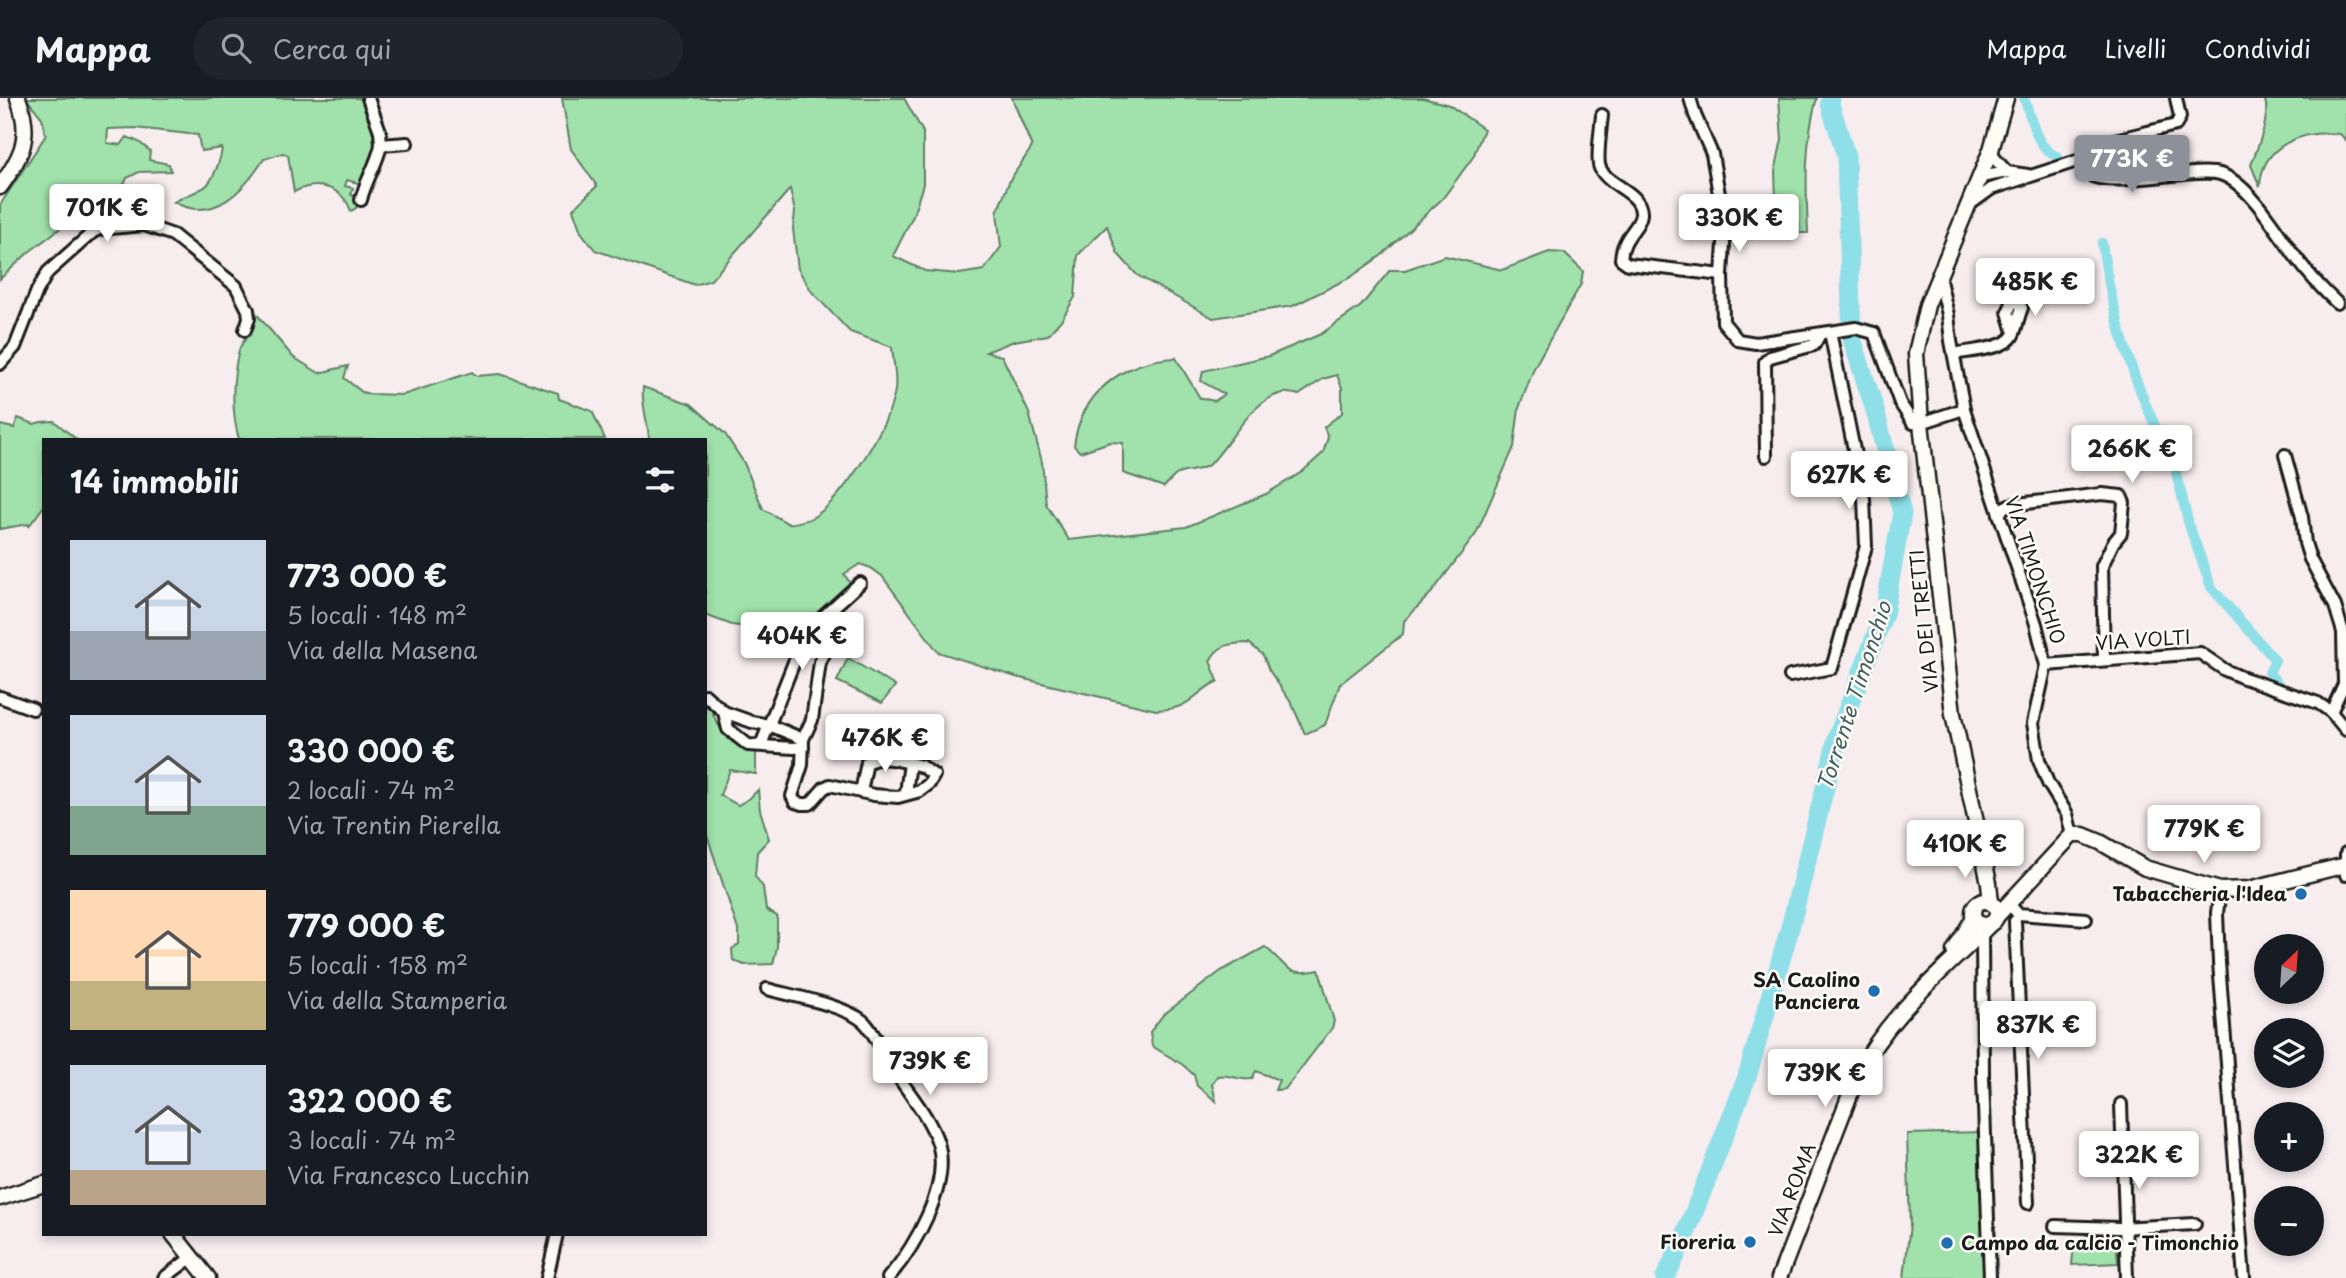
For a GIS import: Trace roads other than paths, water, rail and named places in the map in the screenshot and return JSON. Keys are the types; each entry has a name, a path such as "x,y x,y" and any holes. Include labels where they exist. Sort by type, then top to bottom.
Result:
{"street":[{"path":"0,187 22,152 26,133 18,98"},
{"path":"361,200 363,190 377,163 381,145 380,131 368,98"},
{"path":"1690,98 1712,154 1725,228 1723,322 1738,340 1756,343 1856,328 1874,334 1900,403 1913,423 1921,423 1964,409"},
{"name":"VIA DEI TRETTI","path":"1987,916 1984,860 1953,714 1916,354 1923,319 1991,150 2006,98"},
{"path":"1980,177 1996,182 2011,176 2031,175 2080,160 2111,141 2176,125 2180,120 2176,98"},
{"path":"1602,115 1599,166 1638,202 1641,213 1640,221 1625,239 1621,259 1628,264 1722,275"},
{"path":"381,145 407,143"},
{"path":"1991,150 1996,160 2011,176"},
{"path":"2080,160 2084,171 2092,176 2134,180 2204,172 2230,179 2246,192 2313,279 2337,303"},
{"path":"1969,205 2011,176"},
{"path":"0,364 15,346 37,291 48,272 99,229 144,225 173,235 236,286 248,310 249,318 245,330"},
{"name":"VIA TIMONCHIO","path":"1939,276 1964,409 2036,624 2046,665 2034,723 2039,760 2048,783 2067,814 2072,835"},
{"path":"1766,456 1765,362 1770,356 1814,345 1829,332"},
{"path":"1790,676 1832,668 1866,546 1864,499 1829,332"},
{"path":"1954,354 2000,346 2008,342 2014,332"},
{"path":"2285,455 2310,559 2335,606 2343,632 2345,683 2340,687 2331,712"},
{"path":"1999,515 2003,508 2009,505 2102,494 2121,496 2124,503 2121,533 2102,566 2104,660"},
{"path":"761,745 793,659 808,632 860,583"},
{"path":"841,622 820,662 812,720 803,743 802,765 792,796 795,802 810,804 830,785 861,792 888,797 898,797 920,791 929,784 934,775 921,766 893,758 869,761 861,792"},
{"name":"VIA VOLTI","path":"2046,665 2200,653 2225,670 2318,702 2331,712 2346,730"},
{"path":"0,697 33,709"},
{"path":"707,697 724,712 769,725 803,743"},
{"path":"724,712 728,729 748,745 794,748 803,743"},
{"path":"906,793 909,764"},
{"path":"2072,835 2083,835 2100,842 2145,868 2220,890 2249,890 2346,865"},
{"name":"VIA ROMA","path":"1934,977 1958,946 1987,916 2014,895 2072,835"},
{"path":"2220,890 2217,913 2219,963 2244,1278"},
{"path":"2014,895 2011,906 2018,914 2086,919"},
{"path":"1990,1278 1981,967 1987,916 2015,921 2035,919 2038,916"},
{"name":"VIA ROMA","path":"1779,1278 1858,1074 1883,1031 1934,977 1969,946 1968,942 1987,916"},
{"path":"2015,921 2028,1203"},
{"path":"1969,946 1981,967"},
{"path":"767,989 826,1005 865,1022 929,1124 938,1143 942,1165 936,1198 909,1248 888,1278"},
{"path":"2121,1104 2127,1278"},
{"path":"0,1198 42,1185"},
{"path":"2054,1226 2195,1224"},
{"path":"175,1236 208,1278"},
{"path":"547,1278 557,1236"},
{"path":"164,1278 192,1257"}],"waterway":[{"name":"Torrente Timonchio","path":"1665,1278 1682,1243 1747,1077 1790,928 1838,735 1884,614 1902,513 1874,407 1852,339 1846,156 1830,104 1831,98"},
{"path":"2024,98 2039,140 2050,153 2058,157"},
{"path":"2102,243 2106,271 2126,352 2169,455"},
{"path":"2176,472 2189,525 2211,587 2275,660 2269,673 2277,682"}],"place":[{"name":"Tabaccheria l'Idea","path":"2301,894"},
{"name":"SA Caolino Panciera","path":"1874,991"},
{"name":"Fioreria","path":"1750,1242"},
{"name":"Campo da calcio - Timonchio","path":"1947,1243"}]}
